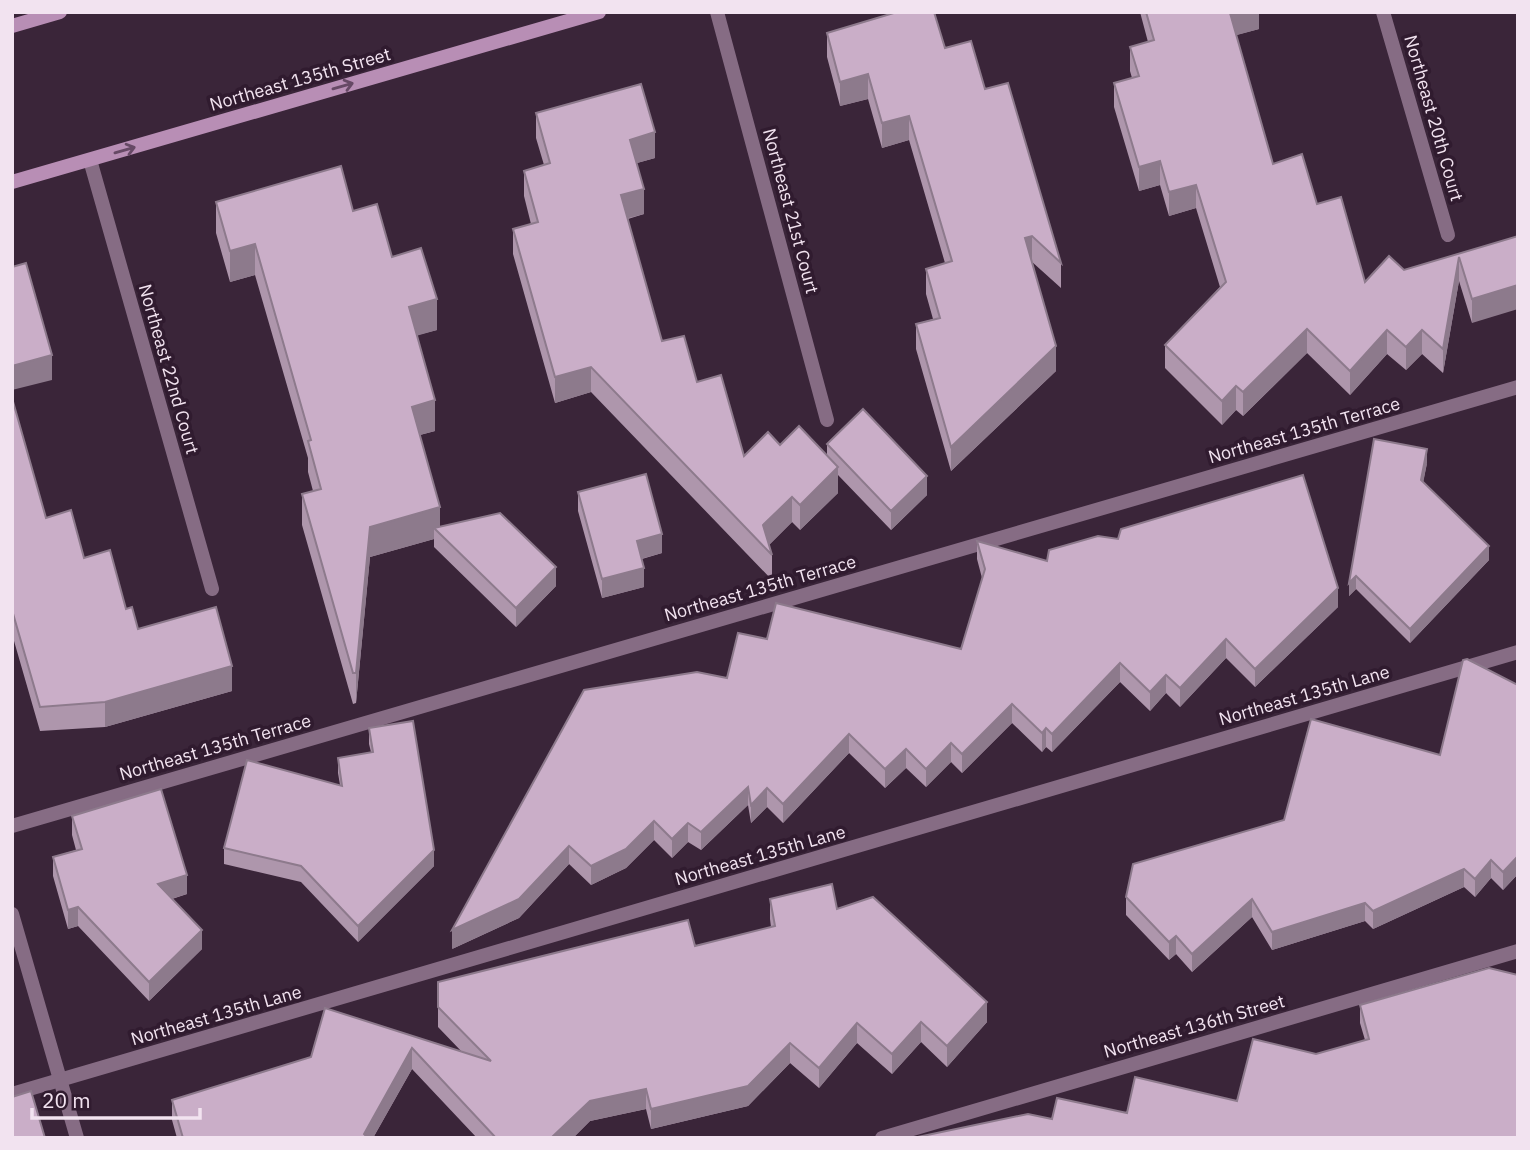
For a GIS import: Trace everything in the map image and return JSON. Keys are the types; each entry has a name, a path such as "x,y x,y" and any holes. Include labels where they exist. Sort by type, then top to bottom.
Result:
{"street":[{"path":"12,26 60,12"},
{"name":"Northeast 135th Street","path":"12,182 599,12"},
{"name":"Northeast 21st Court","path":"717,12 827,420"},
{"name":"Northeast 20th Court","path":"1383,12 1448,235"},
{"name":"Northeast 22nd Court","path":"90,160 212,589"},
{"name":"Northeast 135th Terrace","path":"12,826 1518,387"},
{"name":"Northeast 135th Lane","path":"12,1094 1518,652"},
{"path":"12,915 77,1138"},
{"name":"Northeast 136th Street","path":"882,1138 1518,951"}],"building":[{"path":"897,12 934,12 945,48 971,41 985,89 1008,83 1061,263 1032,236 1025,238 1056,346 951,447 916,324 940,318 926,269 952,261 909,116 882,123 868,74 840,82 827,33"},
{"path":"1146,12 1234,12 1230,13 1273,164 1302,154 1317,204 1341,197 1365,282 1389,256 1404,270 1518,236 1518,285 1472,299 1459,257 1443,349 1422,330 1406,347 1387,330 1350,371 1307,329 1243,392 1236,386 1222,401 1165,345 1226,282 1196,185 1169,192 1160,161 1139,167 1114,83 1139,76 1130,47 1154,40"},
{"path":"641,84 655,132 630,140 644,189 621,195 662,341 684,336 697,382 721,375 744,456 768,432 780,445 799,426 838,467 800,505 792,497 763,525 772,555 591,367 555,377 513,229 538,222 524,171 550,163 536,113"},
{"path":"341,166 353,211 377,204 392,257 421,248 437,299 409,307 435,400 412,407 440,507 370,527 356,673 353,673 302,494 321,489 308,441 311,440 255,244 230,251 216,202"},
{"path":"26,263 52,355 12,366 12,267"},
{"path":"12,398 46,518 71,510 84,558 110,550 126,609 132,607 138,629 216,607 232,666 105,702 40,707 12,610"},
{"path":"863,409 927,476 891,511 827,444"},
{"path":"1374,439 1427,449 1421,480 1489,546 1410,629 1356,576 1349,583"},
{"path":"646,474 662,534 637,541 644,568 602,579 578,492"},
{"path":"1303,475 1338,588 1255,669 1226,639 1180,688 1166,675 1150,692 1120,663 1052,734 1046,728 1042,733 1012,704 962,754 951,743 926,769 906,749 885,769 849,734 783,804 767,788 751,805 748,787 701,832 688,823 672,839 654,821 626,849 591,866 569,846 519,899 452,930 584,690 697,672 727,678 738,633 767,639 776,603 961,649 985,569 977,541 1047,561 1049,550 1098,536 1118,539 1121,529"},
{"path":"500,513 556,567 516,608 434,528"},
{"path":"1467,659 1518,685 1518,856 1503,872 1491,860 1475,879 1464,869 1373,911 1365,903 1272,932 1252,899 1192,954 1176,936 1169,942 1126,897 1133,864 1284,820 1311,719 1440,755 1463,660"},
{"path":"413,721 434,850 358,926 301,866 224,848 247,760 342,786 338,758 373,752 369,728"},
{"path":"161,789 187,875 158,884 202,930 149,982 78,907 68,910 53,857 82,849 72,816"},
{"path":"832,884 837,909 873,897 987,1002 947,1046 921,1022 892,1054 857,1023 819,1068 790,1043 748,1086 651,1109 646,1089 590,1101 551,1138 496,1138 412,1048 364,1134 368,1138 183,1138 172,1100 311,1057 325,1008 491,1061 438,1007 438,982 688,920 695,946 775,926 770,899"},
{"path":"1489,968 1518,975 1518,1138 913,1138 1028,1114 1052,1119 1057,1098 1127,1113 1135,1077 1237,1101 1253,1039 1316,1054 1369,1039 1360,1005"},
{"path":"31,1091 45,1138 12,1138 12,1097"}]}
